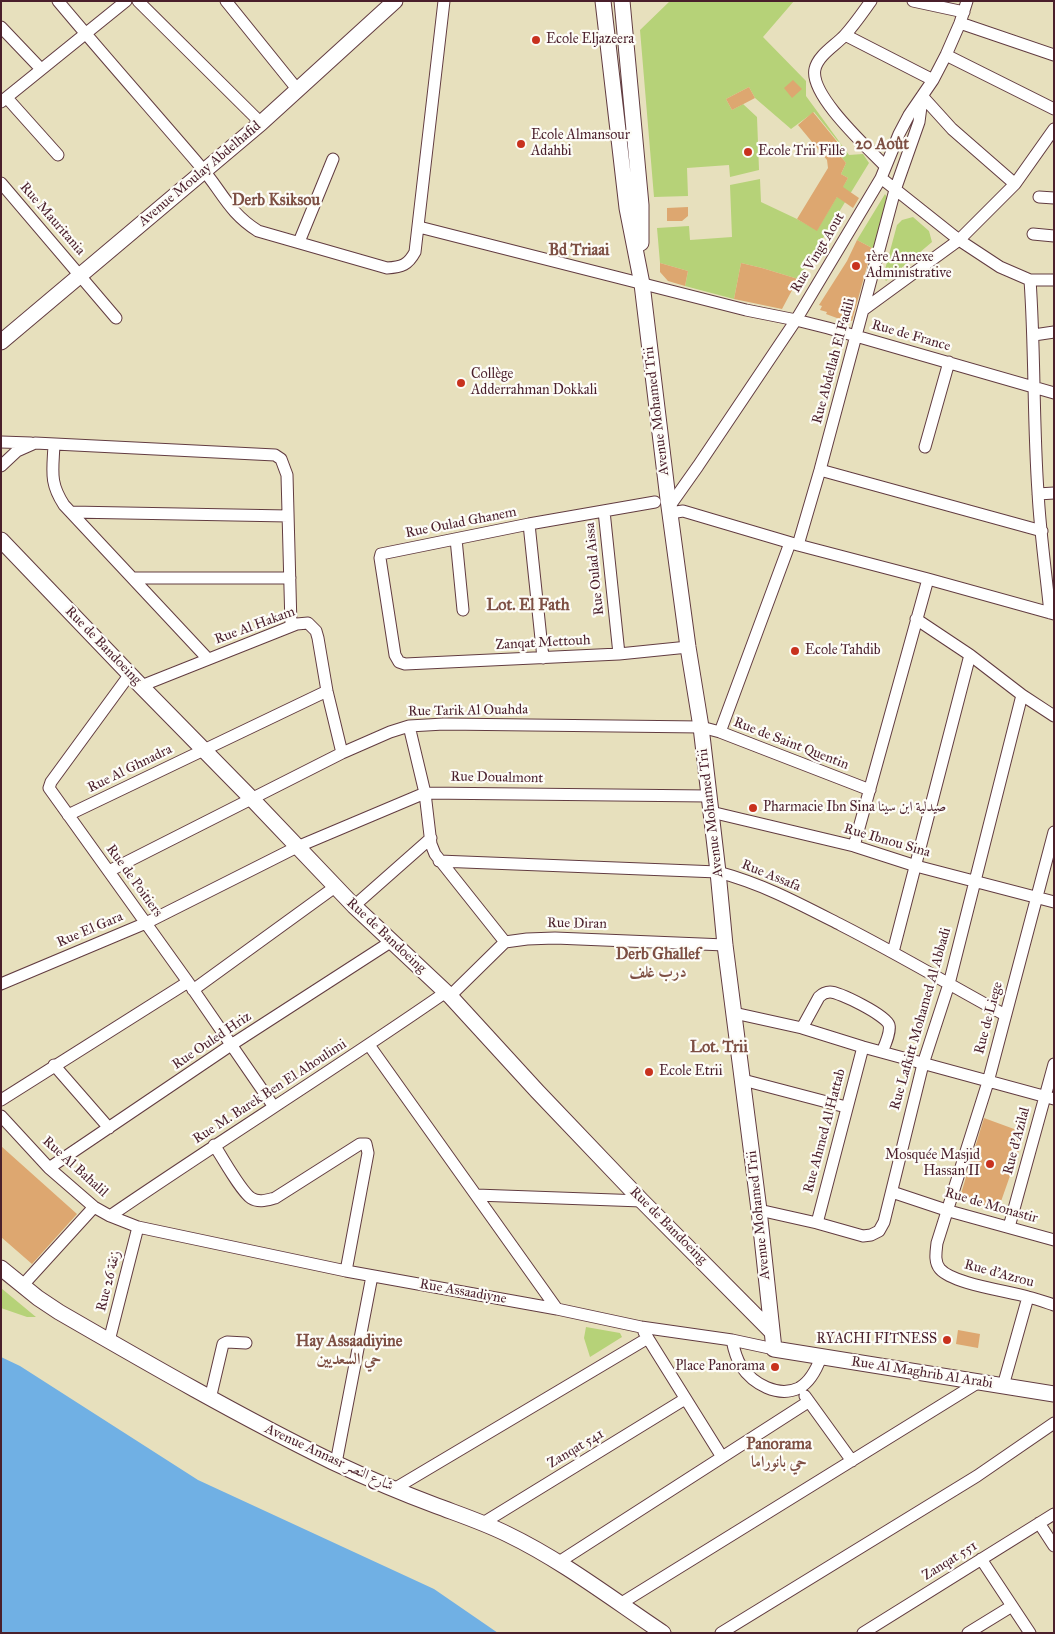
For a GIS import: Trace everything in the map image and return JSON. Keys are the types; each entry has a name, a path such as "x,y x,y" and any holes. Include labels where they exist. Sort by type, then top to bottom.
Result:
{"street":[{"path":"58,1 204,170 229,207 245,222 258,231 387,268 399,268 410,262 416,252 444,1"},
{"path":"58,155 4,100 41,68 126,1"},
{"path":"138,1 261,122"},
{"path":"226,1 297,89"},
{"path":"871,1 845,35 822,57 815,68 815,80 828,103 885,166"},
{"path":"913,1 963,12 1054,55"},
{"name":"Avenue Moulay Abdelhafid","path":"1,342 261,122 387,4"},
{"path":"603,6 623,6"},
{"name":"Avenue Mohamed Trii","path":"603,6 627,208 642,281"},
{"name":"Avenue Mohamed Trii","path":"623,6 641,205 642,281 665,507 701,727 718,872 724,945 743,1080 774,1349"},
{"name":"Rue Vingt Aout","path":"665,507 698,466 796,320 880,178 899,134 923,97 946,55 963,12"},
{"path":"1,27 41,68"},
{"path":"845,35 933,80"},
{"path":"946,55 1054,109"},
{"path":"923,97 952,130 1015,184"},
{"name":"Rue Abdellah El Fadili","path":"720,732 794,544 820,470 895,190 919,122 923,97"},
{"path":"863,310 959,240 1015,184 1054,129"},
{"path":"298,242 333,159"},
{"path":"880,178 959,240 1000,267 1030,280 1054,280"},
{"name":"Rue Mauritania","path":"1,183 116,318"},
{"path":"1039,197 1054,198"},
{"name":"Rue de France","path":"418,227 642,281 746,310 796,320 1054,393"},
{"path":"1033,234 1054,236"},
{"path":"1030,280 1034,335 1033,387 1038,494 1052,614"},
{"path":"1034,335 1054,332"},
{"path":"924,448 949,362"},
{"path":"1,442 274,455 281,459 287,475 291,626"},
{"path":"1,466 17,451 35,444"},
{"path":"54,444 53,482 56,493 71,512 208,659"},
{"path":"820,470 1042,531"},
{"path":"1038,494 1054,492"},
{"name":"Rue Oulad Ghanem","path":"399,662 395,655 380,556 383,553 604,511 665,507 683,511 794,544 928,578 1052,614"},
{"name":"Rue Oulad Aissa","path":"604,511 619,654"},
{"path":"71,512 288,516"},
{"path":"529,524 543,658"},
{"path":"456,539 462,610"},
{"name":"Rue de Bandoeing","path":"1,540 335,887 448,994 642,1201 771,1330"},
{"path":"133,578 290,578"},
{"path":"854,846 928,578"},
{"path":"916,619 970,655 1022,695 1054,716"},
{"name":"Rue Al Hakam","path":"141,686 291,626 308,623 316,631 327,691 342,753"},
{"name":"Zanqat Mettouh","path":"399,662 405,664 543,658 619,654 688,647"},
{"path":"893,952 970,655"},
{"name":"Rue de Poitiers","path":"130,674 50,784 49,788 146,923 274,1108"},
{"name":"Rue Al Ghnadra","path":"68,815 327,691"},
{"name":"Rue Lafkitt Mohamed Al Abbadi","path":"759,1210 863,1236 871,1235 878,1231 884,1222 922,1064 948,984 1022,695"},
{"name":"Rue Tarik Al Ouahda","path":"109,871 342,753 390,732 409,726 462,724 701,727"},
{"path":"409,726 425,793 430,838 438,861 505,942 448,994"},
{"name":"Rue de Saint Quentin","path":"701,727 720,732 870,790"},
{"name":"Rue Doualmont","path":"297,847 425,793 708,796"},
{"name":"Rue Ibnou Sina","path":"711,812 854,846 916,866 1054,902"},
{"name":"Rue de Liege","path":"948,1211 988,1082 1053,835"},
{"path":"354,906 430,838"},
{"name":"Rue El Gara","path":"1,984 146,923 297,847"},
{"name":"Rue Assafa","path":"438,861 718,872 750,881 772,890 893,952 1005,1015"},
{"path":"1,1100 54,1065 190,986 335,887"},
{"name":"Rue Diran","path":"505,942 555,938 724,945"},
{"name":"Rue Ouled Hriz","path":"49,1168 231,1045 392,941"},
{"path":"802,1028 819,997 830,992 837,994 886,1020 889,1025 882,1052"},
{"name":"Rue M. Barek Ben El Ahoulimi","path":"110,1216 214,1145 448,994"},
{"path":"734,1013 802,1028 922,1064 1049,1098"},
{"path":"369,1045 557,1309"},
{"name":"Rue Ahmed Al Hattab","path":"817,1223 863,1047"},
{"name":"Rue d'Azilal","path":"1010,1227 1049,1098 1054,1064"},
{"path":"54,1065 109,1128"},
{"path":"743,1080 846,1107"},
{"name":"Rue Al Bahalil","path":"1,1116 49,1168 94,1207 110,1216 138,1227"},
{"path":"214,1145 245,1191 252,1198 266,1201 275,1198 360,1144 366,1144 368,1152 346,1271"},
{"name":"Rue de Monastir","path":"892,1192 948,1211 1054,1240"},
{"path":"476,1195 642,1201"},
{"path":"22,1286 94,1207"},
{"name":"Rue d'Azrou","path":"948,1211 935,1255 940,1270 949,1276 966,1282 1028,1296 1054,1305"},
{"name":"Rue Assaadiyne","path":"138,1227 372,1276 557,1309 641,1327 732,1340 790,1352"},
{"name":"Rue 26 زنقة","path":"109,1341 138,1227"},
{"name":"Avenue Annasr شارع النصر","path":"1,1268 22,1286 52,1307 210,1399 336,1463 483,1523 522,1541 559,1562 663,1633"},
{"path":"336,1463 372,1276"},
{"path":"1003,1386 1028,1296"},
{"path":"641,1327 722,1457"},
{"path":"394,1488 648,1338"},
{"path":"732,1340 737,1359 750,1377 763,1386 776,1391 788,1392 800,1388 816,1370 821,1357"},
{"path":"210,1399 223,1344 229,1342 246,1343"},
{"name":"Rue Al Maghrib Al Arabi","path":"790,1352 1054,1394"},
{"path":"620,1604 979,1382"},
{"path":"800,1388 808,1402 852,1461"},
{"name":"Zanqat 541","path":"483,1523 685,1400"},
{"path":"559,1562 808,1402"},
{"path":"721,1633 977,1476 1054,1423"},
{"name":"Zanqat 551","path":"863,1633 1054,1514"},
{"path":"1039,1523 1054,1546"},
{"path":"981,1559 1030,1633"},
{"path":"968,1633 1012,1606"}],"green space":[{"name":"Ecole Trii Fille","path":"670,1 794,1 763,37 806,81 806,96 849,155 863,154 869,163 798,279 741,263 734,299 685,286 688,271 660,263 657,228 689,226 690,240 732,237 730,185 760,179 761,202 817,230 848,178 841,174 846,163 839,154 844,149 814,112 791,129 755,98 749,87 726,99 732,110 743,104 757,117 759,170 730,177 729,165 687,168 688,196 654,197 640,30"},
{"path":"885,194 887,197 874,249 857,240"},
{"path":"913,217 929,231 932,242 886,281 883,277 897,225 902,220"},
{"path":"1,1288 36,1317 27,1317 1,1308"},
{"path":"586,1327 620,1333 622,1337 590,1357 584,1338"}],"water":[{"path":"1,1357 20,1366 198,1480 434,1589 498,1633 1,1633"}],"building":[{"path":"793,80 802,89 792,98 784,88"},
{"path":"749,87 755,98 732,110 726,99"},
{"path":"813,112 844,150 839,154 846,163 841,174 848,178 843,187 859,198 853,208 837,197 817,231 797,219 828,168 827,160 798,125"},
{"path":"688,207 688,216 682,221 667,221 667,208"},
{"name":"1ère Annexe Administrative","path":"857,240 872,248 852,321 845,319 845,321 826,314 827,312 820,310 822,306 819,305 847,261"},
{"path":"660,263 688,271 685,286 668,281 660,272"},
{"path":"741,263 798,279 782,309 734,299"},
{"name":"Mosquée Masjid Hassan II","path":"984,1118 1025,1133 998,1210 960,1197"},
{"path":"1,1146 77,1214 32,1264 1,1237"},
{"path":"958,1330 980,1334 978,1348 956,1344"}],"place":[{"name":"Ecole Eljazeera","path":"536,40"},
{"name":"Ecole Almansour Adahbi","path":"521,144"},
{"name":"Ecole Trii Fille","path":"748,152"},
{"name":"1ère Annexe Administrative","path":"856,266"},
{"name":"Collège Adderrahman Dokkali","path":"461,383"},
{"name":"Ecole Tahdib","path":"795,651"},
{"name":"Pharmacie Ibn Sina صيدلية ابن سينا","path":"753,808"},
{"name":"Ecole Etrii","path":"649,1072"},
{"name":"Mosquée Masjid Hassan II","path":"990,1164"},
{"name":"RYACHI FITNESS","path":"947,1340"},
{"name":"Place Panorama","path":"775,1367"}],"district":[{"name":"20 Août","path":"882,145"},
{"name":"Derb Ksiksou","path":"276,201"},
{"name":"Bd Triaai","path":"579,251"},
{"name":"Lot. El Fath","path":"528,606"},
{"name":"Derb Ghallef درب غلف","path":"658,964"},
{"name":"Lot. Trii","path":"719,1048"},
{"name":"Hay Assaadiyine حي السعديين","path":"349,1351"},
{"name":"Panorama حي بانوراما","path":"779,1454"}]}
